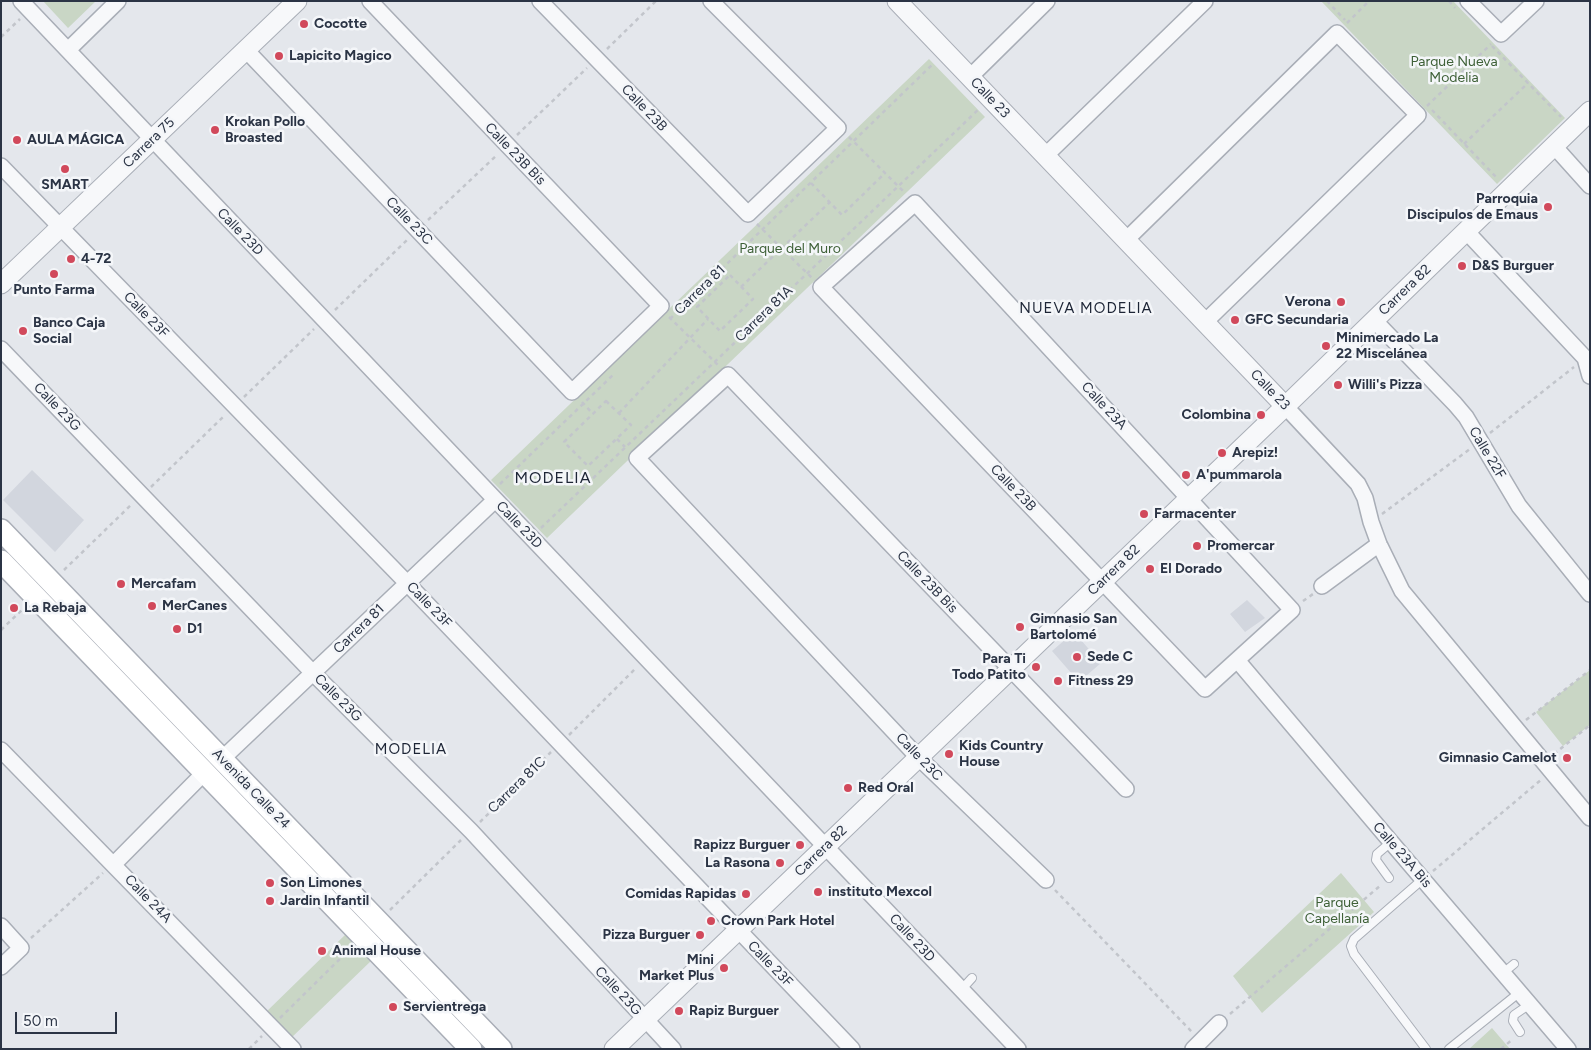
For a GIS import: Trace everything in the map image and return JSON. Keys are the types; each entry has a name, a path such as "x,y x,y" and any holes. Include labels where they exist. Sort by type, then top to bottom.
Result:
{"main road":[{"name":"Avenida Calle 24","path":"1,530 501,1049"},
{"name":"Avenida Calle 24","path":"1,561 471,1049"}],"street":[{"name":"Calle 23D","path":"21,1 1018,1049"},
{"path":"68,50 118,1"},
{"name":"Carrera 75","path":"1,284 297,1"},
{"name":"Calle 23B Bis","path":"370,1 506,146 661,306"},
{"name":"Calle 23B","path":"540,1 748,214"},
{"path":"711,1 838,128 748,214"},
{"name":"Calle 23","path":"897,1 1358,484 1365,498 1379,544 1402,591 1590,818"},
{"path":"970,77 1047,1"},
{"path":"1045,156 1205,1"},
{"path":"1464,7 1496,39 1536,1"},
{"path":"1126,240 1337,33 1418,115 1205,322"},
{"name":"Calle 23C","path":"246,50 572,392"},
{"name":"Carrera 82","path":"614,1049 1590,111"},
{"path":"1554,146 1590,186"},
{"name":"Calle 23F","path":"1,166 407,583 852,1049"},
{"path":"821,287 915,203"},
{"name":"Calle 23A","path":"915,203 1292,610"},
{"path":"1466,231 1587,356 1590,376"},
{"name":"Calle 23B","path":"821,287 1205,689 1237,660"},
{"name":"Carrera 81","path":"572,392 661,306"},
{"name":"Calle 22F","path":"1374,320 1466,417 1519,506 1590,594"},
{"name":"Calle 23G","path":"1,349 313,673 471,831 673,1049"},
{"name":"Calle 23C","path":"728,375 637,458 918,758 1046,880"},
{"name":"Calle 23B Bis","path":"728,375 1126,789"},
{"name":"Carrera 81","path":"222,759 407,583 492,497"},
{"path":"1322,586 1379,544"},
{"path":"1237,660 1292,610"},
{"name":"Calle 23A Bis","path":"1237,660 1328,763 1391,842 1509,968 1525,998 1568,1049"},
{"name":"Calle 24A","path":"1,750 293,1049"},
{"path":"114,864 205,772"},
{"path":"1,926 21,948 1,966"},
{"path":"1196,1045 1219,1023"}],"lane":[{"path":"1389,878 1376,860 1377,854 1391,842"},
{"path":"1424,879 1354,939 1351,946 1354,954 1426,1049"},
{"path":"961,990 972,978"},
{"path":"1520,1032 1513,1021 1514,1015 1525,998"},
{"path":"1449,1049 1525,998"}],"path":[{"path":"60,574 656,1"},
{"path":"1337,33 1369,1"},
{"path":"1449,1 1464,7"},
{"path":"1485,38 1496,39 1528,83 1564,120"},
{"path":"1418,115 1496,39"},
{"name":"Carrera 81","path":"664,325 946,52"},
{"path":"1464,144 1528,83"},
{"name":"Carrera 81A","path":"531,537 990,98"},
{"path":"838,128 915,203"},
{"path":"811,183 842,215 885,174"},
{"path":"741,287 830,202"},
{"path":"748,214 821,287"},
{"path":"730,275 741,287 753,299 720,331 697,307 730,275"},
{"path":"661,306 670,319 728,375"},
{"path":"619,414 708,319"},
{"path":"492,497 616,371"},
{"path":"606,401 619,414 631,425 588,466 564,442 606,401"},
{"path":"583,403 593,414"},
{"path":"1292,610 1322,586"},
{"path":"1,630 28,604"},
{"name":"Carrera 81C","path":"388,912 646,658"},
{"path":"1516,728 1590,670"},
{"path":"1424,879 1547,767 1590,725"},
{"path":"21,948 114,864"},
{"path":"1219,1023 1389,878"},
{"path":"1046,880 1196,1045"},
{"path":"249,1049 358,942"},
{"path":"1501,1049 1520,1032"}],"shaded area":[{"path":"32,470 84,520 55,552 3,500"},
{"path":"1247,600 1265,618 1245,632 1230,614"},
{"name":"Sede C","path":"1074,632 1101,663 1079,682 1052,651"}],"green space":[{"path":"43,1 96,1 68,28"},
{"name":"Parque Nueva Modelia","path":"1321,1 1453,1 1565,118 1497,184"},
{"name":"Parque del Muro","path":"929,59 985,117 547,538 491,480"},
{"path":"1590,670 1590,725 1563,746 1536,712"},
{"name":"Parque Capellanía","path":"1341,873 1374,912 1262,1013 1233,976"},
{"path":"346,934 372,960 289,1040 264,1014"},
{"path":"1492,1028 1510,1049 1469,1049"}],"place":[{"name":"Cocotte","path":"304,24"},
{"name":"Lapicito Magico","path":"279,56"},
{"name":"Krokan Pollo Broasted","path":"215,130"},
{"name":"AULA MÁGICA","path":"17,140"},
{"name":"SMART","path":"65,169"},
{"name":"Parroquia Discipulos de Emaus","path":"1548,207"},
{"name":"4-72","path":"71,259"},
{"name":"D&S Burguer","path":"1462,266"},
{"name":"Punto Farma","path":"54,274"},
{"name":"Verona","path":"1341,302"},
{"name":"GFC Secundaria","path":"1235,320"},
{"name":"Banco Caja Social","path":"23,331"},
{"name":"Minimercado La 22 Miscelánea","path":"1326,346"},
{"name":"Willi's Pizza","path":"1338,385"},
{"name":"Colombina","path":"1261,415"},
{"name":"Arepiz!","path":"1222,453"},
{"name":"A'pummarola","path":"1186,475"},
{"name":"Farmacenter","path":"1144,514"},
{"name":"Promercar","path":"1197,546"},
{"name":"El Dorado","path":"1150,569"},
{"name":"Mercafam","path":"121,584"},
{"name":"MerCanes","path":"152,606"},
{"name":"La Rebaja","path":"14,608"},
{"name":"Gimnasio San Bartolomé","path":"1020,627"},
{"name":"D1","path":"177,629"},
{"name":"Sede C","path":"1077,657"},
{"name":"Para Ti Todo Patito","path":"1036,667"},
{"name":"Fitness 29","path":"1058,681"},
{"name":"Kids Country House","path":"949,754"},
{"name":"Gimnasio Camelot","path":"1567,758"},
{"name":"Red Oral","path":"848,788"},
{"name":"Rapizz Burguer","path":"800,845"},
{"name":"La Rasona","path":"780,863"},
{"name":"Son Limones","path":"270,883"},
{"name":"instituto Mexcol","path":"818,892"},
{"name":"Comidas Rapidas","path":"746,894"},
{"name":"Jardin Infantil","path":"270,901"},
{"name":"Crown Park Hotel","path":"711,921"},
{"name":"Pizza Burguer","path":"700,935"},
{"name":"Animal House","path":"322,951"},
{"name":"Mini Market Plus","path":"724,968"},
{"name":"Servientrega","path":"393,1007"},
{"name":"Rapiz Burguer","path":"679,1011"}],"district":[{"name":"NUEVA MODELIA","path":"1086,309"},
{"name":"MODELIA","path":"553,478"},
{"name":"MODELIA","path":"411,750"}]}
